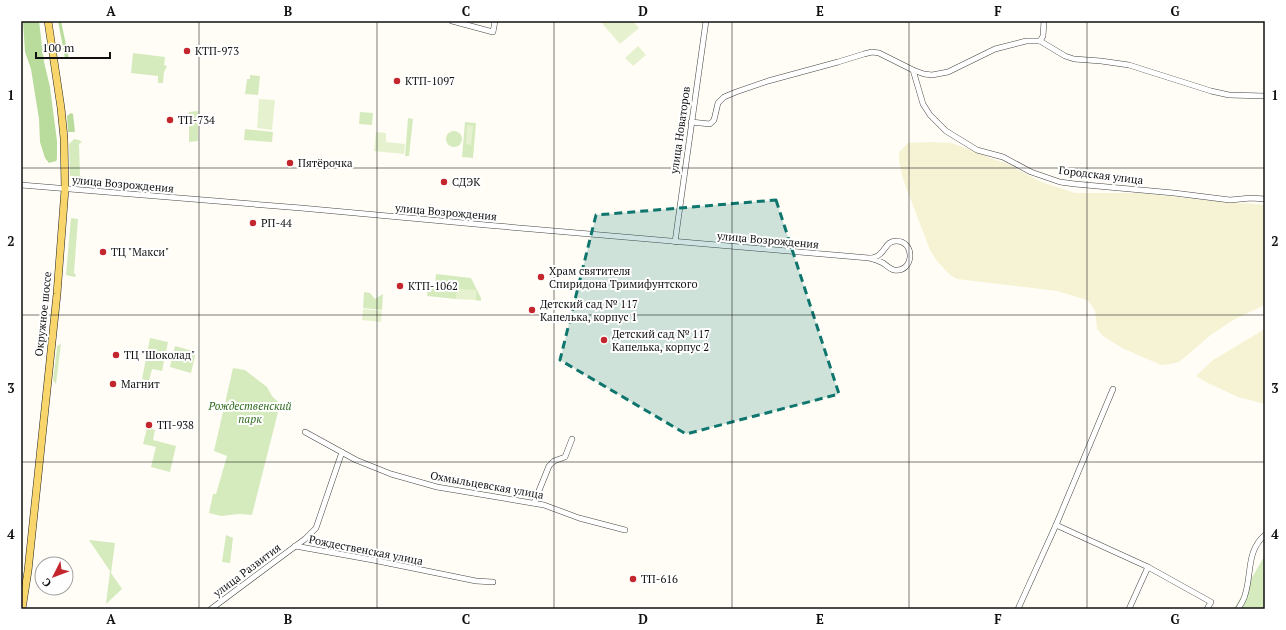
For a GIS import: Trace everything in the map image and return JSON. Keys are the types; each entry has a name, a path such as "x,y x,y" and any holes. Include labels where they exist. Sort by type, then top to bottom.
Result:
{"main road":[{"name":"Окружное шоссе","path":"22,609 28,571 57,294 65,189 64,138 61,108 48,21"}],"street":[{"path":"452,21 493,32 495,21"},
{"name":"улица Новаторов","path":"675,242 706,21"},
{"path":"1040,41 1043,36 1044,21"},
{"path":"691,122 710,124 714,120 718,104 724,97 736,92 768,81 872,52 879,53 913,70 932,75 948,72 995,49 1026,42 1040,41 1065,56 1074,59 1129,65 1211,91 1229,95 1265,96"},
{"name":"Городская улица","path":"913,70 923,104 930,115 946,131 977,150 1003,157 1031,172 1060,182 1075,184 1174,193 1230,200 1251,198 1265,200"},
{"name":"улица Возрождения","path":"21,185 869,258 880,262 889,268 897,270 902,269 908,264 911,253 905,244 895,241 888,244 880,255 869,258"},
{"path":"1018,609 1056,525 1113,389"},
{"name":"Охмыльцевская улица","path":"304,432 376,469 437,487 544,505 580,518 625,530"},
{"path":"534,503 549,466 554,461 565,457 572,439"},
{"name":"Рождественская улица","path":"295,546 316,528 342,452"},
{"path":"1056,525 1148,567 1211,602 1207,609"},
{"path":"1238,609 1246,594 1253,550 1257,542 1265,536"},
{"name":"Рождественская улица","path":"295,546 379,561 476,581 493,582"},
{"name":"улица Развития","path":"212,609 295,546"},
{"path":"1129,609 1148,567"}],"highlighted area":[{"path":"776,200 839,394 686,434 560,360 596,215"}],"shaded area":[{"path":"908,143 951,143 969,149 1008,164 1039,181 1075,193 1140,193 1265,205 1265,305 1235,319 1212,334 1179,362 1161,365 1122,348 1103,336 1097,329 1095,311 1087,300 1057,291 957,279 950,275 937,261 930,250 903,179 899,161 899,152"},
{"path":"1265,329 1265,404 1238,397 1196,376 1213,360"}],"green space":[{"path":"23,21 39,21 57,141 57,159 56,161 49,163 45,158 40,142 39,119 31,69 25,52"},
{"path":"58,21 61,21 69,59 65,58"},
{"path":"600,21 633,21 639,28 620,44"},
{"path":"638,46 646,55 633,66 625,58"},
{"path":"133,53 165,57 164,65 167,66 164,72 163,83 158,83 158,76 131,73"},
{"path":"250,75 260,76 258,95 245,94 247,79 250,79"},
{"path":"259,99 275,100 272,130 257,128"},
{"path":"198,111 198,141 189,142 189,112"},
{"path":"360,112 373,113 372,125 359,124"},
{"path":"71,113 73,114 75,132 68,132 67,116"},
{"path":"408,118 413,119 409,156 405,156"},
{"path":"465,122 476,123 473,158 462,157"},
{"path":"467,125 473,126 471,145 466,144"},
{"path":"245,129 273,132 272,142 244,140"},
{"path":"454,131 460,133 462,139 460,145 454,147 448,145 446,139 448,133"},
{"path":"376,132 386,133 386,142 405,144 404,154 374,151"},
{"path":"74,139 82,142 79,144 80,176 83,177 79,180 72,179 70,175 69,144"},
{"path":"71,218 78,219 74,273 76,275 75,277 66,275"},
{"path":"436,274 471,278 481,301 475,300 476,291 458,289 456,299 427,296 428,284 435,285"},
{"path":"457,289 476,290 475,300 456,299"},
{"path":"364,292 370,293 375,299 383,294 382,310 363,308"},
{"path":"363,309 382,311 381,322 362,320"},
{"path":"150,338 168,342 162,371 152,369 149,381 142,379"},
{"path":"61,344 56,384 53,380 57,346"},
{"path":"175,346 196,352 191,373 170,367"},
{"name":"Рождественский парк","path":"233,368 245,370 267,387 272,396 280,404 252,515 239,514 221,516 209,513 213,494 216,494 227,456 214,451"},
{"path":"147,428 155,430 153,440 176,446 170,472 151,467 156,447 143,444"},
{"path":"226,535 233,538 230,563 222,562"},
{"path":"89,540 115,543 111,573 122,589 106,604 110,571"},
{"path":"1265,555 1265,609 1234,609"}],"place":[{"name":"КТП-973","path":"187,51"},
{"name":"КТП-1097","path":"397,81"},
{"name":"ТП-734","path":"170,120"},
{"name":"Пятёрочка","path":"290,163"},
{"name":"СДЭК","path":"444,182"},
{"name":"РП-44","path":"253,223"},
{"name":"ТЦ \"Макси\"","path":"103,252"},
{"name":"Храм святителя Спиридона Тримифунтского","path":"541,277"},
{"name":"КТП-1062","path":"400,286"},
{"name":"Детский сад № 117 Капелька, корпус 1","path":"532,310"},
{"name":"Детский сад № 117 Капелька, корпус 2","path":"604,340"},
{"name":"ТЦ \"Шоколад\"","path":"116,355"},
{"name":"Магнит","path":"113,384"},
{"name":"ТП-938","path":"149,425"},
{"name":"ТП-616","path":"633,579"}]}
